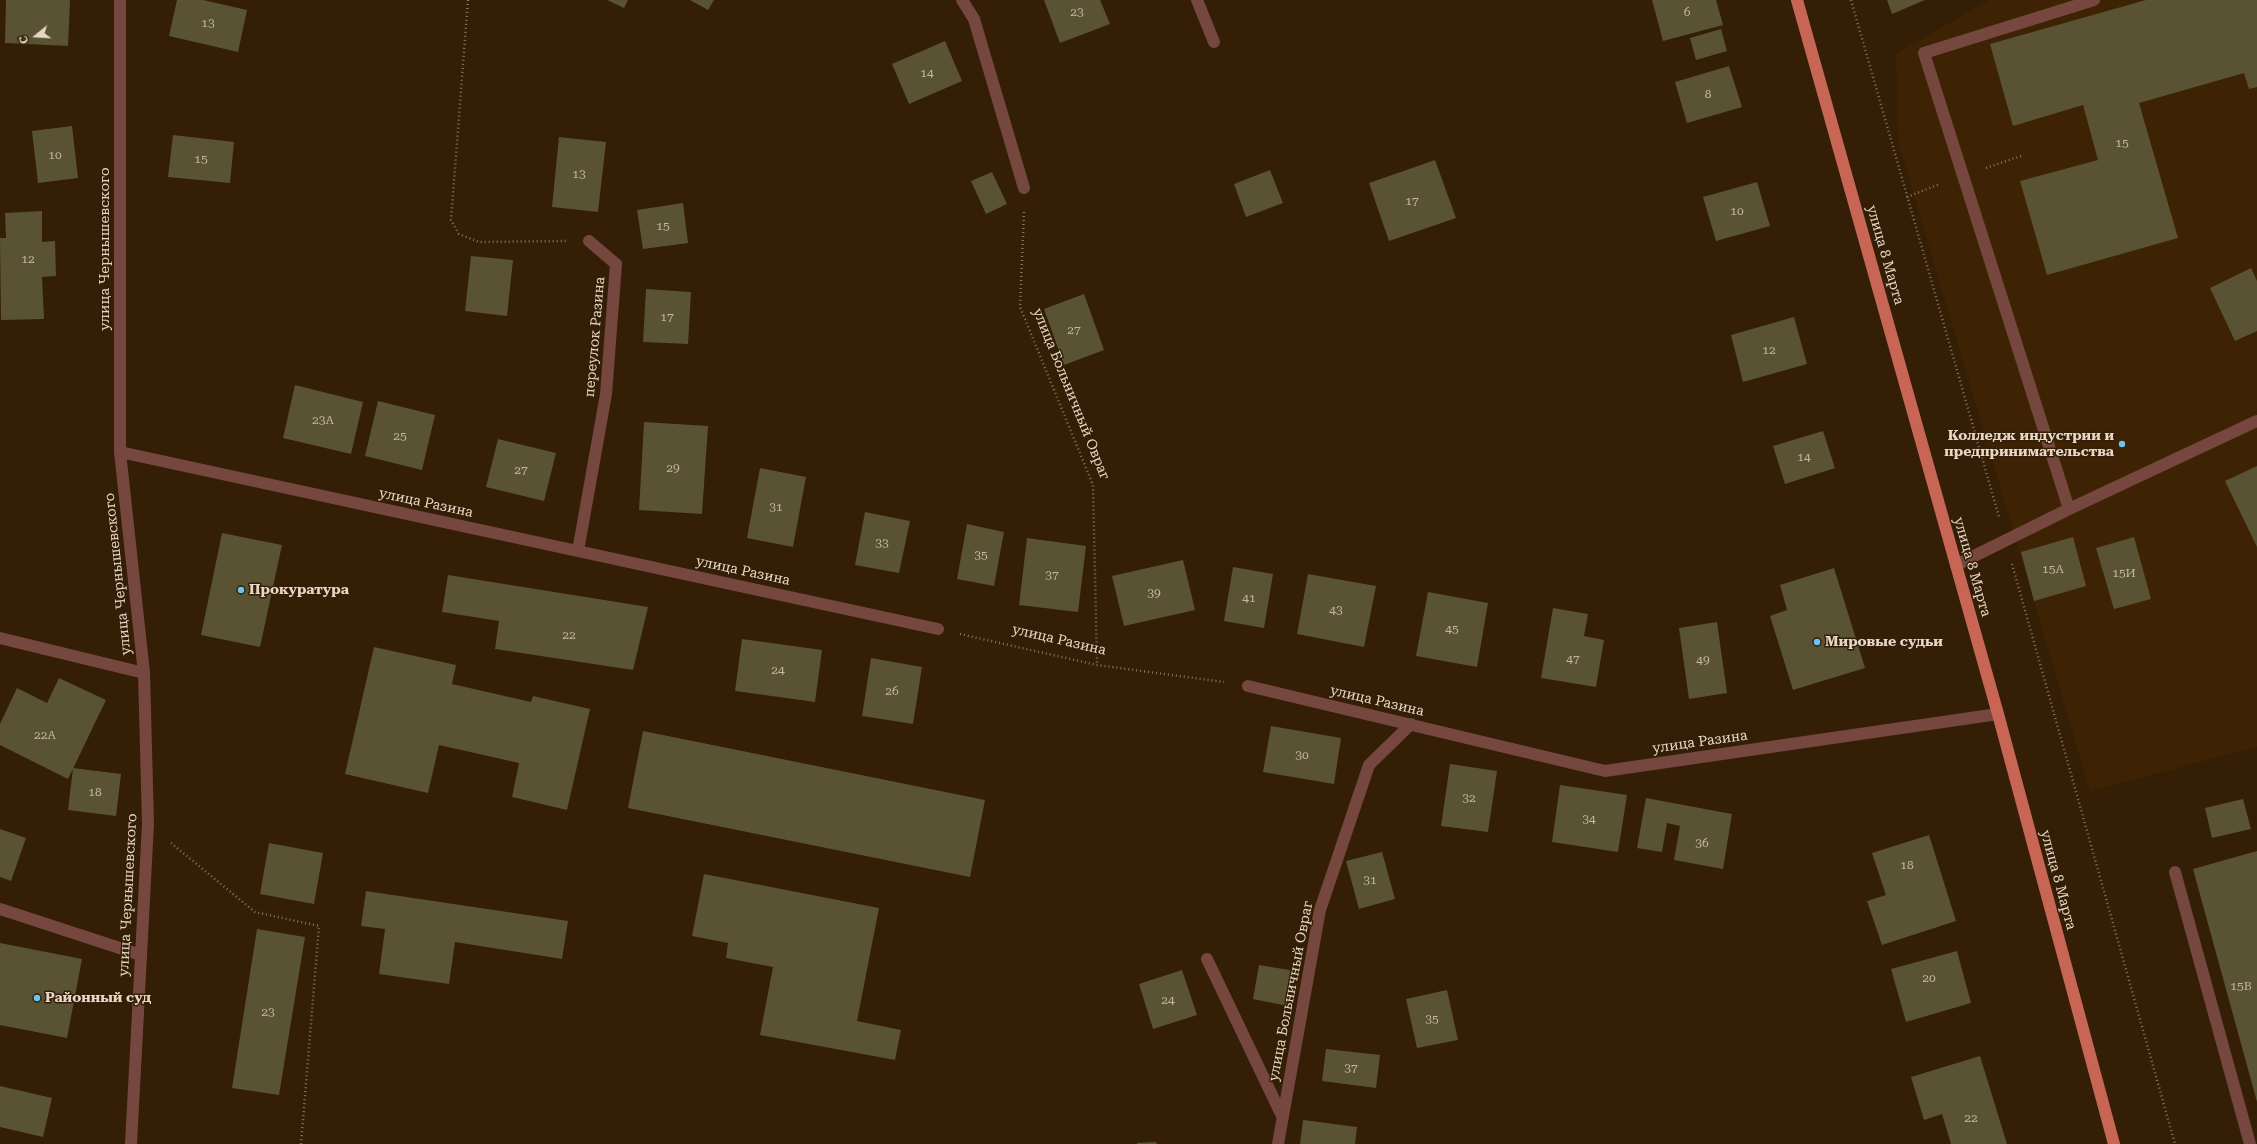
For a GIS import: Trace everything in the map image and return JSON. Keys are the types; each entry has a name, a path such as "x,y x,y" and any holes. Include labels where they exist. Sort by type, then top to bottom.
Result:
{"main road":[{"name":"улица 8 Марта","path":"1797,0 1998,714 2114,1144"}],"street":[{"name":"улица Чернышевского","path":"120,0 120,452 144,673 148,824 131,1144"},
{"path":"962,0 974,19 1024,188"},
{"path":"1197,0 1214,42"},
{"path":"2069,509 1924,53 2094,0"},
{"name":"переулок Разина","path":"578,551 606,394 616,264 589,241"},
{"path":"1956,565 2069,509 2257,421"},
{"name":"улица Разина","path":"120,452 938,629"},
{"path":"0,638 144,673"},
{"name":"улица Разина","path":"1248,686 1606,771 1998,714"},
{"name":"улица Больничный Овраг","path":"1278,1144 1320,910 1369,765 1411,724"},
{"path":"2175,872 2250,1144"},
{"path":"0,909 141,956"},
{"path":"1207,959 1282,1116"}],"path":[{"path":"468,0 451,220 459,234 479,242 589,241"},
{"path":"1851,0 2175,1144"},
{"name":"улица Больничный Овраг","path":"1024,188 1020,307 1093,484 1097,665"},
{"name":"улица Разина","path":"938,629 1097,665 1248,686"},
{"path":"148,824 255,912 319,926 301,1144"}],"shaded area":[{"name":"Колледж индустрии и предпринимательства","path":"1989,0 2257,0 2257,747 2090,791 1898,141 1896,54"}],"building":[{"path":"6,0 70,0 68,46 5,43"},
{"path":"177,0 203,0 247,10 238,52 169,36"},
{"path":"607,0 628,0 624,8"},
{"path":"690,0 714,0 708,10"},
{"path":"1044,0 1100,0 1110,24 1060,43"},
{"path":"1652,0 1716,0 1723,25 1663,41"},
{"path":"1887,0 1925,0 1892,14"},
{"path":"2146,0 2257,0 2257,87 2249,89 2244,73 2139,103 2178,238 2047,275 2020,181 2098,160 2083,105 2013,126 1990,44"},
{"path":"1721,29 1727,51 1696,60 1690,38"},
{"path":"945,41 962,81 909,104 892,64"},
{"path":"1729,66 1742,107 1687,123 1675,82"},
{"path":"72,126 78,178 38,183 32,131"},
{"path":"173,135 234,142 230,183 168,177"},
{"path":"559,137 606,142 598,212 552,207"},
{"path":"1435,160 1456,218 1389,241 1369,183"},
{"path":"1270,170 1283,203 1246,217 1234,184"},
{"path":"992,172 1007,204 986,214 971,181"},
{"path":"1757,182 1770,226 1716,241 1703,197"},
{"path":"683,203 688,243 643,249 637,210"},
{"path":"42,211 42,242 55,241 56,276 42,277 44,319 1,320 0,238 6,238 5,213"},
{"path":"471,256 513,260 507,316 465,311"},
{"path":"2251,268 2257,281 2257,331 2235,341 2210,288"},
{"path":"646,289 691,292 688,344 643,342"},
{"path":"1084,294 1104,350 1064,365 1044,309"},
{"path":"1794,317 1807,364 1743,382 1731,335"},
{"path":"295,385 363,402 351,454 283,438"},
{"path":"378,401 435,415 422,470 365,456"},
{"path":"644,422 708,426 702,514 639,510"},
{"path":"1823,431 1835,468 1785,484 1773,446"},
{"path":"498,439 556,453 544,501 486,487"},
{"path":"2257,466 2257,547 2225,481"},
{"path":"760,468 806,477 793,547 747,538"},
{"path":"865,512 910,521 899,573 855,565"},
{"path":"967,524 1004,532 994,586 957,579"},
{"name":"Прокуратура","path":"222,533 282,545 260,647 201,635"},
{"path":"2073,537 2086,586 2034,601 2021,552"},
{"path":"2134,537 2151,599 2114,609 2096,548"},
{"path":"1027,538 1086,546 1078,612 1019,605"},
{"path":"1183,560 1195,610 1124,626 1112,576"},
{"path":"1233,567 1273,574 1264,628 1224,621"},
{"name":"Мировые судьи","path":"1834,568 1865,668 1793,690 1770,616 1787,610 1780,585"},
{"path":"1308,574 1376,586 1364,647 1297,634"},
{"path":"448,575 648,607 633,670 495,649 499,621 442,612"},
{"path":"1428,592 1488,603 1477,667 1416,656"},
{"path":"1553,608 1588,614 1584,636 1604,640 1596,687 1541,678"},
{"path":"1717,622 1727,693 1689,699 1679,628"},
{"path":"742,639 822,650 815,702 735,691"},
{"path":"374,647 456,665 452,684 531,702 533,696 590,709 567,810 512,797 519,763 439,745 428,793 345,774"},
{"path":"871,658 922,667 913,724 862,716"},
{"path":"59,678 106,700 68,779 0,745 0,724 17,688 47,703"},
{"path":"1271,726 1341,738 1334,784 1263,772"},
{"path":"643,731 985,800 970,877 628,808"},
{"path":"1450,764 1497,771 1488,832 1441,826"},
{"path":"73,768 121,774 116,816 68,810"},
{"path":"1560,785 1627,795 1618,852 1552,842"},
{"path":"1646,798 1732,814 1723,869 1674,860 1680,826 1667,823 1662,852 1637,848"},
{"path":"2243,799 2251,829 2212,838 2205,808"},
{"path":"0,829 26,838 11,881 0,877"},
{"path":"1929,835 1956,921 1882,945 1867,901 1886,895 1872,853"},
{"path":"269,843 323,853 314,904 260,894"},
{"path":"2257,851 2257,1102 2193,869"},
{"path":"1382,852 1395,899 1359,909 1346,861"},
{"path":"704,874 879,908 857,1021 901,1030 895,1060 760,1035 773,967 726,958 728,943 692,936"},
{"path":"366,891 568,921 562,959 455,942 449,984 379,974 385,929 361,926"},
{"path":"257,929 305,937 279,1095 232,1088"},
{"name":"Районный суд","path":"0,943 82,959 67,1038 0,1025"},
{"path":"1957,951 1971,1003 1906,1022 1891,969"},
{"path":"1259,965 1295,971 1288,1006 1253,999"},
{"path":"1182,970 1197,1015 1153,1029 1139,984"},
{"path":"1447,990 1458,1040 1417,1048 1406,999"},
{"path":"1326,1049 1380,1055 1376,1088 1322,1081"},
{"path":"1980,1056 2007,1144 1951,1144 1942,1114 1924,1120 1911,1077"},
{"path":"0,1086 52,1098 43,1137 0,1127"},
{"path":"1303,1120 1357,1127 1355,1144 1300,1144"},
{"path":"1156,1142 1157,1144 1137,1144 1137,1143"}],"place":[{"name":"Колледж индустрии и предпринимательства","path":"2122,444"},
{"name":"Прокуратура","path":"241,590"},
{"name":"Мировые судьи","path":"1817,642"},
{"name":"Районный суд","path":"37,998"}]}
